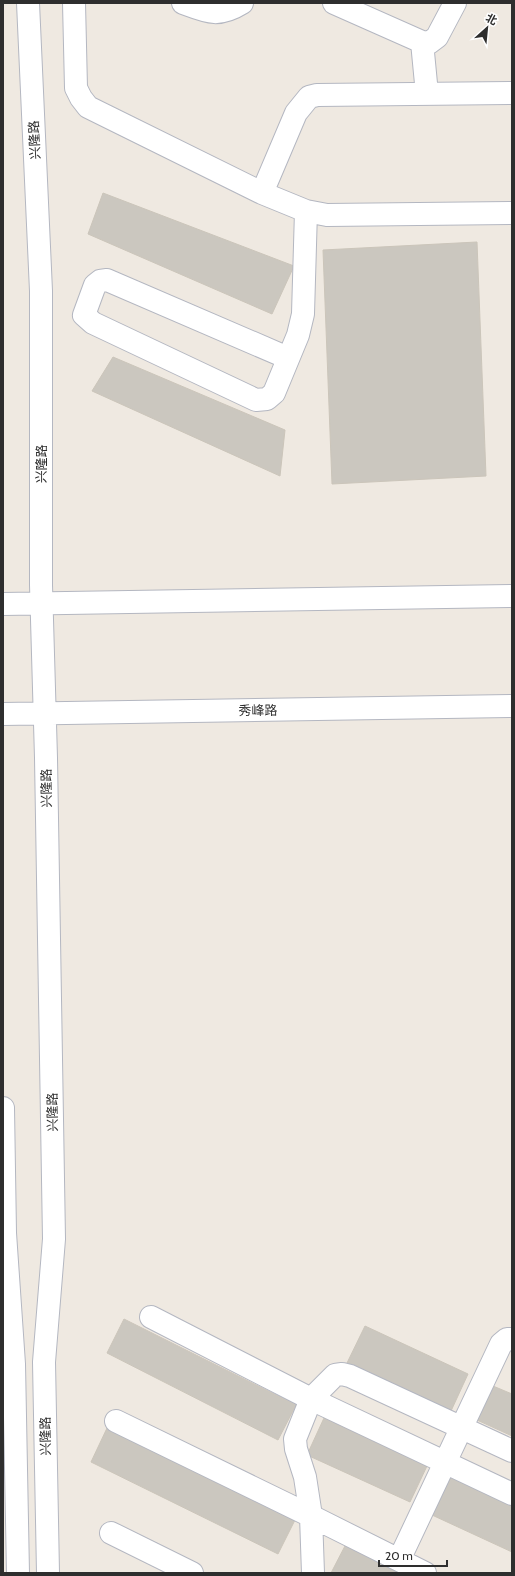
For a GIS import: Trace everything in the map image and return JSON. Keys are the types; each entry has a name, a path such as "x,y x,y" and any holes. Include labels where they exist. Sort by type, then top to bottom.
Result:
{"street":[{"name":"兴隆路","path":"28,3 41,291 42,604 54,1239 44,1362 48,1573"},
{"path":"74,3 76,88 80,98 88,107 262,193 306,211 327,215 512,213"},
{"path":"183,3 212,13 229,11 242,3"},
{"path":"334,3 422,42 429,42 437,37 455,3"},
{"path":"422,42 427,94"},
{"path":"262,193 296,113 309,97 317,95 512,93"},
{"path":"288,358 107,280 100,281 95,285 84,315 92,323 256,400 267,399 274,393 298,335 303,314 306,211"},
{"path":"3,604 512,596"},
{"name":"秀峰路","path":"3,714 512,706"},
{"path":"3,1108 5,1232 14,1364 18,1573"},
{"path":"151,1317 311,1399 512,1494"},
{"path":"399,1560 501,1344 507,1339 512,1339"},
{"path":"313,1573 311,1516 305,1477 296,1449 295,1439 311,1399 335,1375 342,1374 350,1376 512,1451"},
{"path":"116,1421 425,1573"},
{"path":"111,1533 192,1573"}],"building":[{"path":"103,193 294,266 272,314 88,234"},
{"path":"477,242 486,476 332,484 323,250"},
{"path":"113,357 285,430 280,476 92,391"},
{"path":"124,1319 296,1405 278,1440 107,1353"},
{"path":"365,1326 468,1374 451,1411 347,1363"},
{"path":"493,1386 512,1394 512,1436 477,1420"},
{"path":"324,1418 427,1466 410,1502 307,1455"},
{"path":"108,1426 296,1518 278,1554 91,1462"},
{"path":"450,1476 512,1505 512,1552 432,1515"},
{"path":"346,1544 405,1573 331,1573"}]}
